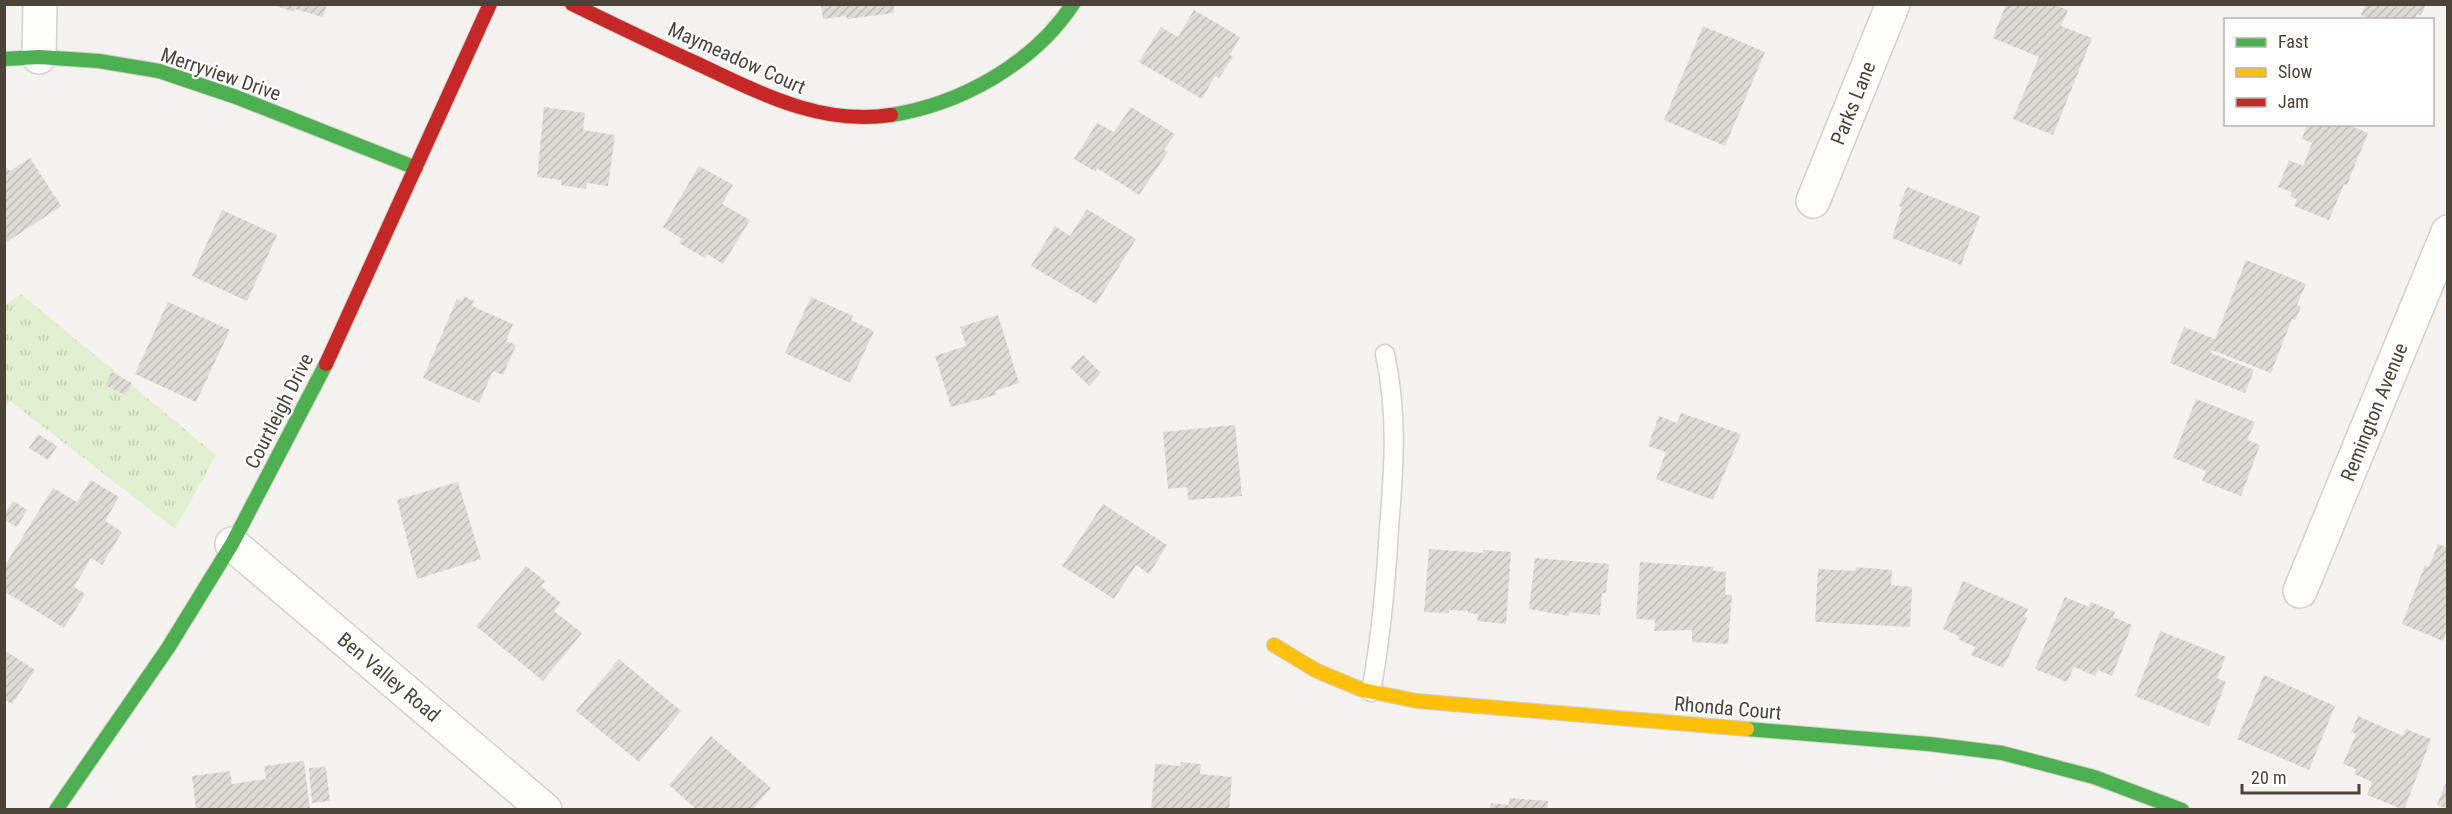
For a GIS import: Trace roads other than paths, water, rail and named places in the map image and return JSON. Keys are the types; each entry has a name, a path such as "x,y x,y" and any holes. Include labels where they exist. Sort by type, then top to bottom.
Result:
{"street":[{"path":"39,4 39,57"},
{"name":"Courtleigh Drive","path":"56,810 168,648 232,544 317,383 490,4"},
{"name":"Maymeadow Court","path":"572,4 749,88 810,111 859,117 911,113 972,91 1028,54 1066,16 1073,4"},
{"name":"Parks Lane","path":"1813,201 1893,4"},
{"name":"Merryview Drive","path":"4,59 39,57 99,61 159,71 236,97 416,168"},
{"name":"Remington Avenue","path":"2300,591 2448,232"},
{"name":"Ben Valley Road","path":"232,544 545,810"},
{"name":"Rhonda Court","path":"1274,645 1317,671 1371,692 1417,701 1929,744 2001,753 2073,770 2145,794 2182,810"}],"lane":[{"path":"1371,692 1380,641 1385,589 1395,423 1392,387 1385,354"}]}
